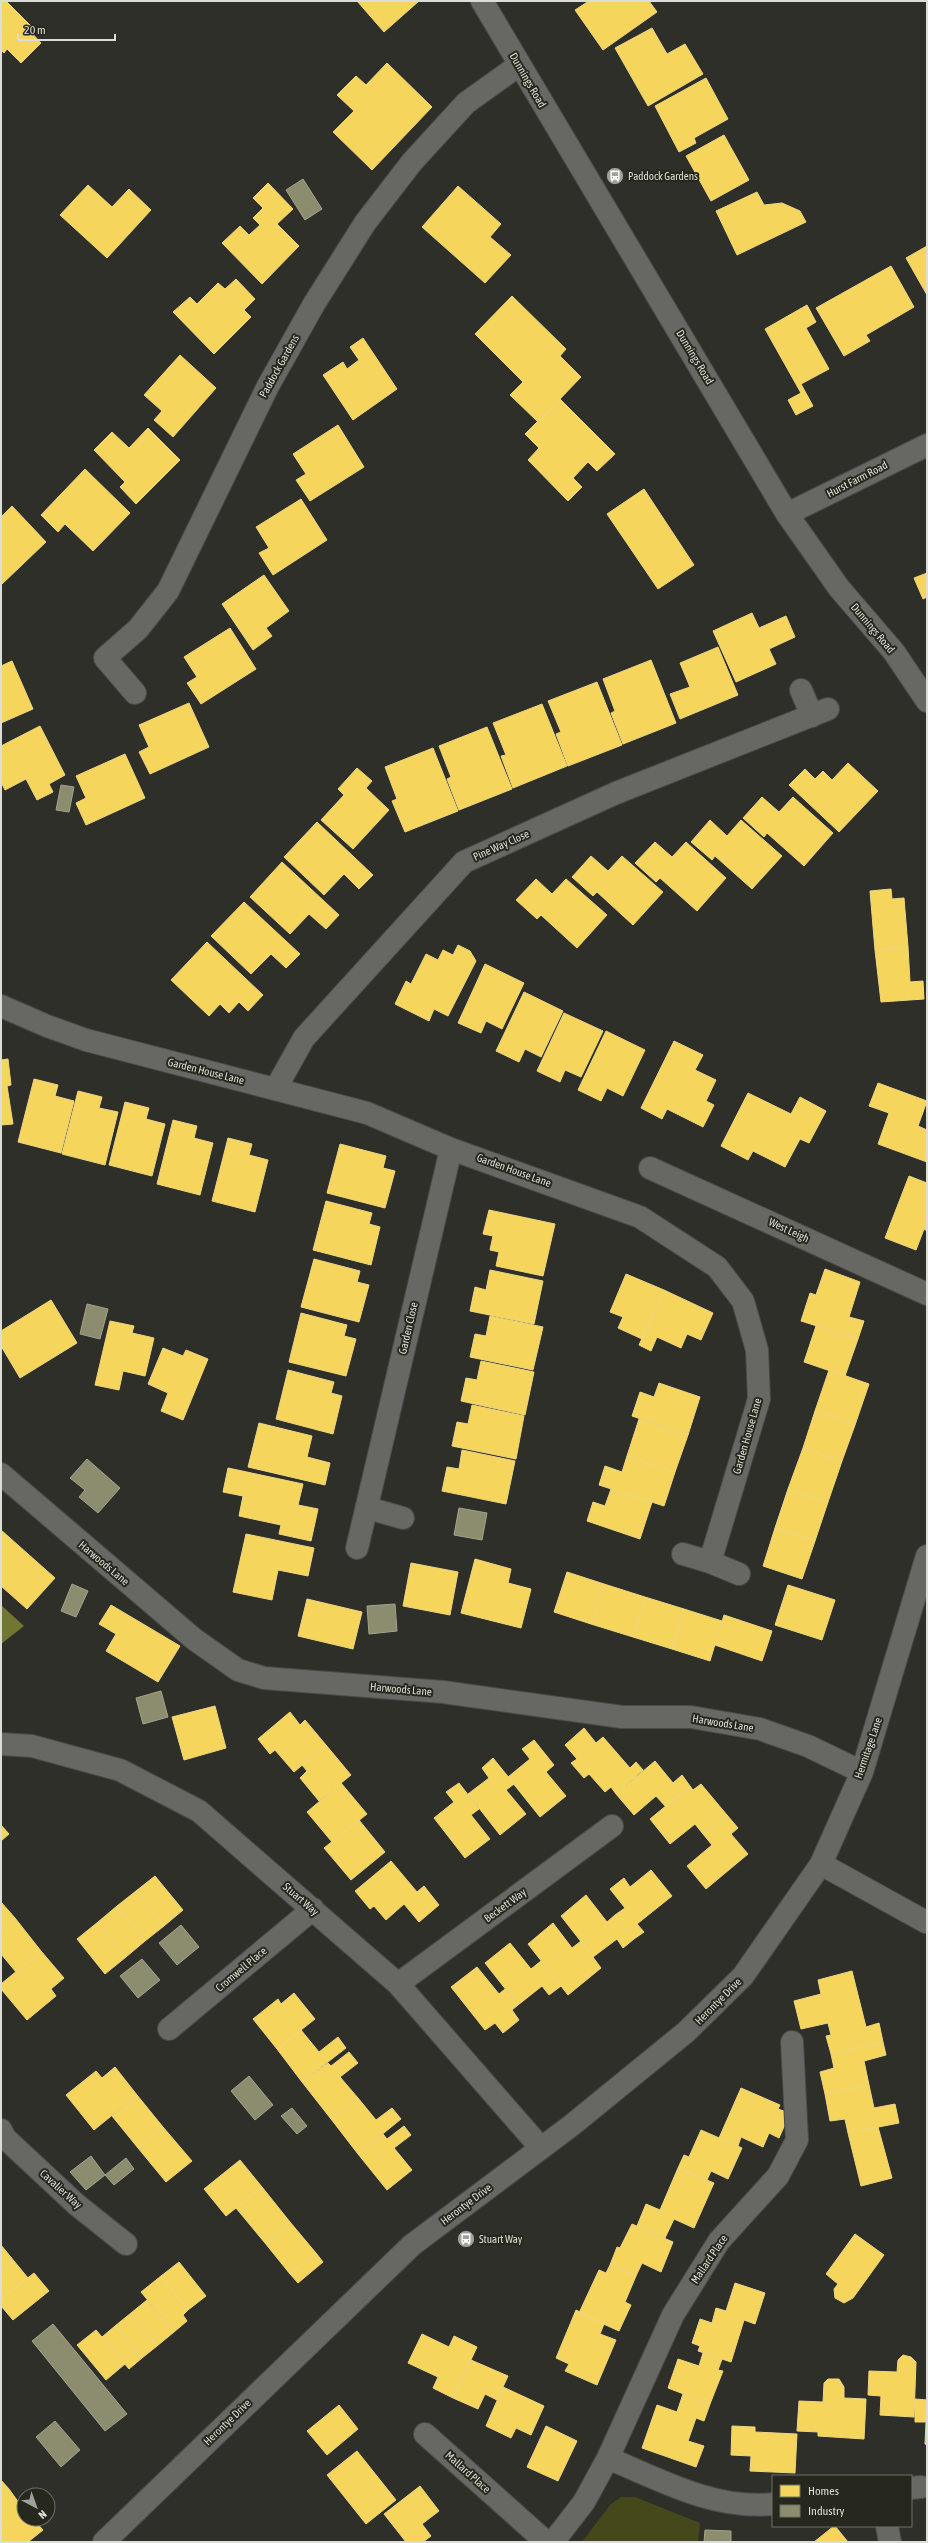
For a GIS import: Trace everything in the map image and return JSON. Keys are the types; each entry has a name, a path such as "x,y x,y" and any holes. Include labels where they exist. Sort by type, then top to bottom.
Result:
{"street":[{"name":"Dunnings Road","path":"482,1 787,514 839,588 894,652 927,701"},
{"name":"Paddock Gardens","path":"135,693 105,658 138,629 168,591 268,386 314,304 365,223 412,162 466,103 519,64"},
{"name":"Hurst Farm Road","path":"787,514 927,445"},
{"name":"Pine Way Close","path":"276,1088 304,1038 464,862 616,793 820,712 800,690"},
{"name":"Garden House Lane","path":"1,1006 47,1026 86,1040 276,1088 367,1113 451,1149 640,1217 717,1267 743,1301 757,1350 759,1398 710,1562"},
{"name":"Garden Close","path":"357,1548 368,1508 432,1223 451,1149"},
{"name":"West Leigh","path":"650,1168 927,1294"},
{"name":"Harwoods Lane","path":"1,1474 194,1639 238,1670 264,1678 443,1692 622,1717 691,1717 760,1729 808,1746 862,1772"},
{"path":"368,1508 403,1518"},
{"path":"683,1554 710,1562 738,1574"},
{"name":"Hermitage Lane","path":"821,1864 862,1772 927,1556"},
{"name":"Stuart Way","path":"1,1744 32,1746 120,1770 199,1811 398,1984 541,2148"},
{"name":"Beckett Way","path":"398,1984 612,1826"},
{"path":"821,1864 927,1923"},
{"name":"Herontye Drive","path":"110,2540 412,2245 541,2148 686,2032 743,1976 821,1864"},
{"name":"Cromwell Place","path":"169,2029 313,1909"},
{"name":"Mallard Place","path":"553,2542 584,2502 608,2458 673,2315 719,2241 778,2176 797,2140 792,2042"},
{"name":"Cavalier Way","path":"1,2130 5,2138 77,2205 126,2244"},
{"name":"Mallard Place","path":"425,2434 546,2542"},
{"path":"608,2458 695,2495 757,2505 772,2504"},
{"path":"887,2527 890,2542"}],"shaded area":[{"path":"1,1605 24,1626 1,1644"},
{"path":"621,2497 635,2497 700,2523 698,2542 582,2542 610,2505"}],"building: Homes":[{"path":"1,1 6,1 31,26 28,29 41,43 31,53 1,23"},
{"path":"357,1 419,1 384,32"},
{"path":"589,1 649,1 657,12 603,50 575,10"},
{"path":"1,23 31,53 21,63 7,49 4,53 1,50"},
{"path":"652,28 667,54 685,44 703,74 648,106 615,48"},
{"path":"387,63 432,107 372,170 333,132 354,111 337,95 356,76 366,85"},
{"path":"706,78 728,119 694,138 696,143 679,152 655,106"},
{"path":"724,135 749,180 711,201 686,156"},
{"path":"268,183 293,209 277,224 299,246 262,284 222,243 240,226 249,235 260,225 253,218 263,208 253,198"},
{"path":"88,185 112,207 129,189 151,210 107,258 60,215"},
{"path":"458,186 501,224 490,237 511,255 485,283 422,227"},
{"path":"757,192 764,205 782,203 800,211 806,222 737,255 716,211"},
{"path":"927,246 927,295 906,258"},
{"path":"891,266 914,307 866,335 870,341 844,356 816,308"},
{"path":"236,279 255,299 244,310 251,317 214,354 173,312 190,297 197,304 218,283 225,289"},
{"path":"512,296 566,349 560,356 581,377 538,422 510,395 523,382 475,334"},
{"path":"807,305 816,322 806,328 829,369 801,384 813,406 796,415 788,400 801,393 765,329"},
{"path":"363,338 397,389 353,420 323,375 343,362 347,369 359,360 350,347"},
{"path":"180,355 216,388 173,437 154,420 162,411 144,395"},
{"path":"560,399 615,454 597,471 588,462 573,478 582,487 568,501 528,460 539,448 525,434"},
{"path":"338,425 364,467 310,501 296,480 306,474 293,454"},
{"path":"148,428 180,460 136,504 120,487 125,482 94,450 112,432 129,448"},
{"path":"85,469 130,513 93,551 65,524 58,532 41,515"},
{"path":"644,489 694,565 658,589 607,514"},
{"path":"301,499 327,540 273,575 259,553 269,548 256,527"},
{"path":"12,506 46,542 1,585 1,517"},
{"path":"927,573 927,597 923,599 914,578"},
{"path":"264,575 289,611 266,628 272,636 253,650 222,604"},
{"path":"752,613 759,628 786,616 795,637 769,649 776,664 736,682 713,631"},
{"path":"230,628 256,669 201,704 187,683 197,677 184,657"},
{"path":"718,647 738,695 680,719 670,694 690,687 680,663"},
{"path":"651,660 676,723 623,744 611,713 615,711 603,679"},
{"path":"12,661 33,709 1,723 1,666"},
{"path":"597,682 622,745 568,766 556,734 561,732 548,701"},
{"path":"189,703 209,747 150,774 139,752 149,747 139,725"},
{"path":"542,704 567,766 513,788 501,756 506,755 493,723"},
{"path":"40,726 65,775 49,784 53,792 37,800 26,779 5,790 1,782 1,746"},
{"path":"487,727 512,789 459,810 447,779 451,777 439,746"},
{"path":"433,748 458,811 405,832 392,801 397,799 385,767"},
{"path":"125,754 145,798 86,825 76,803 86,798 76,776"},
{"path":"848,763 878,791 839,832 789,785 805,769 815,779 823,771 832,780"},
{"path":"357,768 372,781 366,788 389,810 353,849 321,820 344,795 338,789"},
{"path":"762,797 779,812 793,797 833,833 804,866 767,833 764,837 743,818"},
{"path":"710,820 727,836 741,820 782,856 752,889 715,856 712,860 691,842"},
{"path":"317,822 373,875 359,889 344,874 324,895 284,857"},
{"path":"655,842 672,857 686,842 726,878 697,911 660,878 656,882 635,863"},
{"path":"591,856 608,871 622,856 663,892 633,925 597,892 593,896 572,877"},
{"path":"282,862 339,915 326,929 309,914 290,934 250,897"},
{"path":"536,879 552,894 566,879 607,915 577,948 541,915 537,919 516,900"},
{"path":"891,889 892,899 904,898 908,947 875,950 870,891"},
{"path":"244,902 300,954 286,968 271,954 251,974 211,936"},
{"path":"207,942 263,995 248,1011 239,1002 229,1013 220,1004 209,1016 171,980"},
{"path":"458,945 470,951 476,961 448,1016 434,1009 429,1021 395,1004 406,981 411,984 426,954 438,960 443,950 453,955"},
{"path":"908,947 910,982 923,981 924,999 881,1002 875,950"},
{"path":"485,964 524,983 502,1029 486,1021 481,1033 458,1023"},
{"path":"524,992 563,1011 541,1057 525,1049 519,1062 496,1051"},
{"path":"564,1013 603,1031 581,1077 565,1070 560,1082 537,1071"},
{"path":"606,1031 645,1050 623,1096 607,1088 601,1101 578,1090"},
{"path":"674,1041 703,1055 695,1070 716,1080 706,1101 714,1105 703,1127 667,1109 662,1119 641,1108"},
{"path":"8,1059 11,1085 7,1086 13,1124 1,1125 1,1060"},
{"path":"34,1079 58,1085 55,1096 74,1101 61,1153 18,1142"},
{"path":"878,1083 927,1101 918,1126 927,1130 927,1162 878,1144 889,1113 869,1106"},
{"path":"78,1091 102,1097 99,1108 118,1112 105,1165 62,1154"},
{"path":"748,1093 791,1114 800,1097 826,1111 809,1143 800,1139 785,1167 753,1151 748,1160 721,1146"},
{"path":"125,1102 149,1108 146,1119 165,1124 152,1176 109,1165"},
{"path":"173,1120 197,1126 194,1138 213,1143 200,1195 157,1184"},
{"path":"228,1138 252,1144 249,1155 268,1160 255,1212 212,1201"},
{"path":"340,1144 386,1156 383,1168 395,1171 385,1208 327,1193"},
{"path":"909,1176 927,1183 927,1231 924,1229 916,1250 885,1238"},
{"path":"326,1201 372,1213 369,1224 380,1227 371,1265 313,1250"},
{"path":"489,1210 555,1224 543,1276 496,1266 499,1252 490,1250 493,1236 483,1234"},
{"path":"314,1259 360,1271 357,1282 369,1285 359,1322 301,1307"},
{"path":"825,1269 860,1282 849,1317 864,1321 858,1339 801,1321 810,1293 816,1295"},
{"path":"490,1270 543,1281 534,1324 470,1311 475,1287 486,1290"},
{"path":"626,1274 664,1290 642,1339 618,1328 623,1317 610,1312"},
{"path":"664,1290 713,1313 701,1340 687,1334 681,1348 657,1337 651,1351 639,1345"},
{"path":"51,1300 77,1343 20,1378 1,1346 1,1331"},
{"path":"301,1313 347,1325 344,1336 356,1339 346,1376 289,1362"},
{"path":"490,1316 543,1327 533,1370 470,1357 475,1334 486,1336"},
{"path":"110,1321 134,1326 132,1333 154,1338 145,1376 123,1371 119,1390 95,1385"},
{"path":"816,1326 858,1339 845,1376 804,1362"},
{"path":"163,1348 183,1356 186,1350 208,1359 183,1420 161,1411 168,1393 148,1384"},
{"path":"481,1361 534,1372 525,1415 461,1401 466,1378 477,1380"},
{"path":"288,1370 334,1382 331,1393 342,1396 333,1434 276,1419"},
{"path":"829,1370 869,1384 855,1425 815,1411"},
{"path":"659,1383 700,1397 688,1435 632,1416 640,1392 654,1397"},
{"path":"472,1405 524,1416 516,1459 452,1446 457,1422 468,1424"},
{"path":"815,1411 855,1425 842,1461 803,1448"},
{"path":"639,1419 688,1435 675,1472 627,1456"},
{"path":"259,1423 312,1436 307,1457 330,1463 325,1485 248,1467"},
{"path":"803,1448 842,1461 828,1502 788,1489"},
{"path":"462,1450 515,1461 506,1504 442,1491 447,1467 459,1469"},
{"path":"627,1456 675,1472 664,1506 599,1485 605,1466 622,1472"},
{"path":"228,1468 303,1484 298,1505 318,1509 311,1541 279,1534 281,1525 239,1516 243,1496 223,1492"},
{"path":"611,1489 652,1502 640,1539 587,1521 593,1502 605,1506"},
{"path":"788,1489 828,1502 815,1541 775,1528"},
{"path":"775,1528 815,1541 802,1579 763,1566"},
{"path":"1,1530 55,1578 27,1609 1,1586"},
{"path":"246,1534 314,1548 308,1576 278,1570 272,1600 233,1592"},
{"path":"475,1559 511,1569 508,1583 531,1589 521,1628 461,1613"},
{"path":"411,1563 458,1572 450,1615 403,1606"},
{"path":"567,1572 604,1584 591,1624 554,1612"},
{"path":"604,1584 645,1597 633,1637 591,1624"},
{"path":"788,1585 835,1600 822,1640 775,1625"},
{"path":"645,1597 684,1609 672,1649 633,1637"},
{"path":"307,1599 362,1612 353,1649 298,1636"},
{"path":"111,1605 180,1646 158,1682 106,1651 116,1634 99,1624"},
{"path":"684,1609 722,1621 710,1661 672,1649"},
{"path":"724,1615 772,1631 762,1661 715,1645"},
{"path":"215,1706 226,1748 184,1760 172,1717"},
{"path":"290,1712 300,1725 305,1720 326,1745 294,1772 275,1750 270,1754 258,1739"},
{"path":"584,1728 596,1743 603,1737 630,1768 636,1762 643,1770 616,1794 611,1787 605,1792 589,1774 584,1778 571,1763 577,1759 565,1745"},
{"path":"534,1740 554,1765 546,1772 566,1796 540,1817 508,1777 530,1759 522,1749"},
{"path":"326,1745 351,1775 319,1801 300,1778 307,1771 302,1765"},
{"path":"493,1758 514,1784 506,1790 526,1814 500,1835 468,1794 489,1778 482,1768"},
{"path":"655,1761 673,1783 682,1775 690,1786 666,1807 656,1796 634,1815 616,1794"},
{"path":"341,1783 367,1814 332,1842 307,1812"},
{"path":"459,1783 479,1809 471,1815 490,1839 465,1858 434,1818 454,1802 446,1792"},
{"path":"701,1784 727,1815 703,1834 695,1824 670,1844 650,1819 690,1786 693,1790"},
{"path":"727,1815 738,1828 731,1834 748,1854 706,1889 687,1866 712,1845 703,1834"},
{"path":"359,1820 385,1852 351,1880 324,1848"},
{"path":"1,1825 9,1834 1,1841"},
{"path":"391,1861 417,1892 424,1886 439,1905 419,1922 404,1904 386,1920 374,1906 370,1909 355,1891"},
{"path":"651,1870 672,1896 637,1924 644,1932 634,1939 615,1915 625,1908 610,1889 624,1878 630,1887"},
{"path":"155,1876 183,1910 164,1926 136,1891"},
{"path":"136,1891 164,1926 145,1941 117,1906"},
{"path":"586,1895 607,1922 615,1915 634,1939 623,1948 617,1939 593,1957 561,1916"},
{"path":"1,1902 15,1918 1,1930"},
{"path":"117,1906 145,1941 126,1957 98,1922"},
{"path":"15,1918 41,1951 16,1972 1,1954 1,1930"},
{"path":"98,1922 126,1957 105,1974 77,1939"},
{"path":"553,1923 572,1948 581,1941 601,1968 568,1995 528,1944"},
{"path":"510,1943 531,1969 541,1961 561,1986 549,1995 542,1986 518,2005 485,1963"},
{"path":"41,1951 64,1978 51,1989 56,1996 27,2020 1,1989 1,1984"},
{"path":"477,1967 499,1994 505,1989 518,2005 512,2010 519,2020 503,2033 495,2023 485,2030 451,1987"},
{"path":"852,1971 866,2027 879,2023 883,2042 831,2054 826,2036 831,2035 828,2023 801,2029 794,2001 821,1994 818,1980"},
{"path":"294,1993 315,2019 277,2049 253,2019 278,1999 281,2004"},
{"path":"301,2030 319,2052 338,2037 346,2048 302,2082 277,2049"},
{"path":"883,2042 886,2055 864,2061 869,2085 825,2094 820,2072 834,2068 831,2054"},
{"path":"349,2052 358,2063 340,2077 358,2098 331,2119 302,2082 328,2063 331,2066"},
{"path":"115,2067 137,2095 94,2130 66,2095 96,2071 102,2078"},
{"path":"869,2085 874,2108 895,2104 899,2123 848,2133 845,2119 830,2121 825,2094"},
{"path":"741,2088 780,2105 778,2109 790,2113 779,2138 769,2133 763,2147 741,2137 738,2146 719,2138"},
{"path":"137,2095 163,2127 138,2148 112,2116"},
{"path":"358,2098 376,2120 392,2108 401,2119 358,2154 331,2119"},
{"path":"404,2126 411,2135 394,2148 412,2170 387,2190 358,2154 383,2134 387,2139"},
{"path":"163,2127 192,2161 166,2182 138,2148"},
{"path":"878,2127 892,2178 861,2186 848,2133"},
{"path":"701,2130 742,2148 728,2179 711,2171 707,2180 678,2168 684,2155 689,2157"},
{"path":"240,2160 262,2187 226,2216 204,2189"},
{"path":"678,2168 714,2183 694,2228 674,2219 665,2238 637,2226 646,2204 660,2210"},
{"path":"262,2187 290,2222 265,2243 236,2208"},
{"path":"290,2222 316,2253 290,2274 265,2243"},
{"path":"632,2224 673,2242 661,2272 642,2263 636,2276 610,2265 617,2247 620,2248"},
{"path":"855,2234 884,2255 853,2298 844,2303 835,2298 834,2289 838,2284 826,2274"},
{"path":"1,2245 14,2261 1,2272"},
{"path":"316,2253 323,2262 298,2283 290,2274"},
{"path":"14,2261 28,2278 1,2299 1,2272"},
{"path":"179,2262 206,2296 188,2310 161,2276"},
{"path":"610,2265 636,2276 625,2302 631,2305 619,2331 579,2313 599,2270 606,2273"},
{"path":"34,2273 49,2291 13,2320 1,2306 1,2299"},
{"path":"161,2276 188,2310 183,2315 187,2321 174,2332 141,2292"},
{"path":"735,2283 765,2293 755,2324 744,2320 731,2362 698,2351 700,2346 692,2343 700,2319 712,2323 716,2308 726,2311"},
{"path":"147,2300 174,2332 157,2346 131,2313"},
{"path":"576,2310 604,2324 600,2334 616,2340 597,2385 565,2371 569,2364 556,2358"},
{"path":"131,2313 157,2346 142,2358 115,2326"},
{"path":"115,2326 142,2358 129,2369 102,2337"},
{"path":"96,2330 125,2364 106,2380 77,2345"},
{"path":"422,2334 449,2347 454,2336 477,2347 453,2398 433,2388 438,2377 408,2363"},
{"path":"703,2353 722,2359 718,2370 723,2371 710,2404 668,2388 678,2359 699,2366"},
{"path":"903,2355 911,2357 916,2362 914,2417 880,2415 881,2396 868,2395 869,2371 897,2372 898,2360"},
{"path":"471,2360 508,2376 497,2400 485,2394 478,2409 453,2398"},
{"path":"828,2379 839,2379 844,2387 844,2398 866,2399 864,2439 818,2436 818,2432 797,2431 799,2401 823,2402 824,2383"},
{"path":"503,2387 544,2406 531,2435 516,2428 511,2438 486,2426"},
{"path":"683,2394 710,2404 704,2421 696,2418 688,2441 704,2446 696,2467 642,2448 657,2405 677,2412"},
{"path":"915,2399 927,2400 927,2445 925,2444 926,2422 915,2422"},
{"path":"339,2405 358,2429 327,2455 307,2431"},
{"path":"546,2426 577,2441 558,2481 527,2467"},
{"path":"732,2426 755,2427 755,2432 797,2434 795,2473 750,2471 751,2456 731,2455"},
{"path":"357,2451 396,2500 366,2524 327,2475"},
{"path":"1,2480 9,2489 1,2496"},
{"path":"420,2486 439,2511 422,2524 431,2536 423,2542 406,2542 384,2514"},
{"path":"9,2489 16,2499 16,2517 1,2529 1,2496"},
{"path":"16,2517 16,2527 40,2527 43,2530 28,2542 1,2542 1,2529"},
{"path":"833,2527 836,2527 848,2542 814,2542"}],"building: Industry":[{"path":"303,179 322,209 305,220 286,190"},
{"path":"61,785 74,787 69,812 56,810"},
{"path":"87,1304 108,1309 100,1339 80,1334"},
{"path":"87,1459 120,1488 98,1513 79,1497 85,1490 70,1478"},
{"path":"459,1508 487,1513 482,1540 454,1535"},
{"path":"72,1584 88,1591 76,1617 61,1611"},
{"path":"395,1604 397,1631 369,1634 367,1606"},
{"path":"161,1691 168,1717 143,1724 136,1698"},
{"path":"181,1925 199,1947 177,1965 159,1943"},
{"path":"142,1959 160,1980 138,1998 120,1976"},
{"path":"249,2076 273,2105 255,2120 231,2091"},
{"path":"292,2108 307,2126 297,2134 281,2116"},
{"path":"91,2156 105,2175 86,2190 70,2172"},
{"path":"126,2158 134,2169 114,2185 105,2175"},
{"path":"53,2324 127,2414 105,2431 32,2341"},
{"path":"55,2421 80,2450 61,2467 36,2437"},
{"path":"705,2530 731,2531 731,2542 704,2542"}],"place":[{"name":"Paddock Gardens","path":"615,176"},
{"name":"Stuart Way","path":"466,2239"}]}
